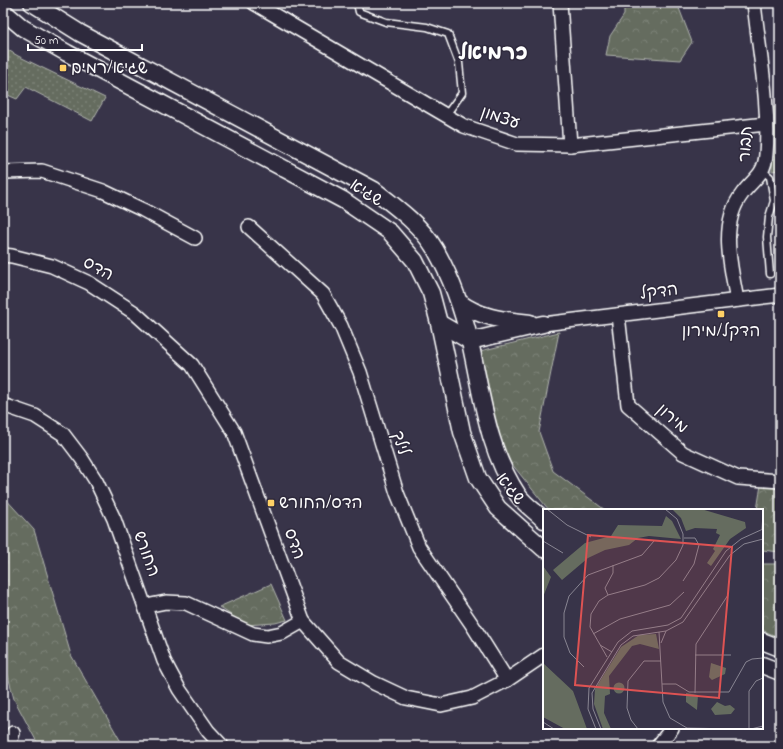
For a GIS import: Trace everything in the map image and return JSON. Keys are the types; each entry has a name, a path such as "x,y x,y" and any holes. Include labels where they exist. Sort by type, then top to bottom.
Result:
{"street":[{"name":"שגיא","path":"32,3 80,33 374,190 409,217 435,248 458,302 470,341 486,424 502,468 519,496 543,519"},
{"name":"עצמון","path":"254,3 464,126 517,144 570,145 766,124"},
{"path":"560,3 570,145"},
{"name":"תבור","path":"737,300 729,257 729,229 741,195 763,171 766,154 766,124 754,3"},
{"name":"שגיא","path":"3,11 23,28 358,209 390,232 415,261 431,293 439,323 462,432 478,478 498,508 543,548"},
{"path":"3,172 42,171 103,191 143,210 195,238"},
{"name":"לילך","path":"250,228 323,294 340,326 360,372 397,493 419,547 474,626 507,680"},
{"name":"הדס","path":"3,255 52,266 89,283 136,312 192,365 234,432 303,620 339,662 374,683 406,698 441,705 472,698 507,680 543,657"},
{"name":"הדקל","path":"543,324 780,295"},
{"path":"458,302 469,310 482,315 543,324"},
{"name":"מירון","path":"618,315 628,405 683,453 738,478 780,481"},
{"path":"439,323 470,341 543,324"},
{"name":"החורש","path":"3,405 35,416 63,434 82,459 96,482 114,519 146,606 164,661 179,689 208,731 222,746"},
{"path":"146,606 166,602 186,603 253,634 267,636 282,633 303,620"},
{"path":"763,641 780,648"},
{"path":"763,665 780,672"},
{"path":"658,746 671,729"},
{"path":"9,746 13,733"}],"lane":[{"path":"357,3 359,12 386,22 427,27 448,34 459,63 462,93 446,115"},
{"path":"763,171 770,177 774,201 769,217 767,237 770,274"}],"green space":[{"path":"624,3 677,3 692,42 680,60 606,55 610,36 624,15"},
{"path":"3,47 18,56 105,98 92,121 26,87 17,99 3,93"},
{"path":"774,107 780,107 780,170 772,171"},
{"path":"559,332 539,432 553,471 604,509 548,509 494,442 480,351"},
{"path":"761,485 780,487 780,552 763,550 763,509 757,509"},
{"path":"3,496 34,530 71,655 120,740 125,746 39,746 14,699 3,656"},
{"path":"763,564 780,564 780,638 763,630"},
{"path":"271,584 287,620 275,623 246,625 219,607"}],"place":[{"name":"שגיא/רמים","path":"63,68"},
{"name":"הדקל/מירון","path":"721,314"},
{"name":"הדס/החורש","path":"271,503"}],"district":[{"name":"כרמיאל","path":"493,54"}]}
